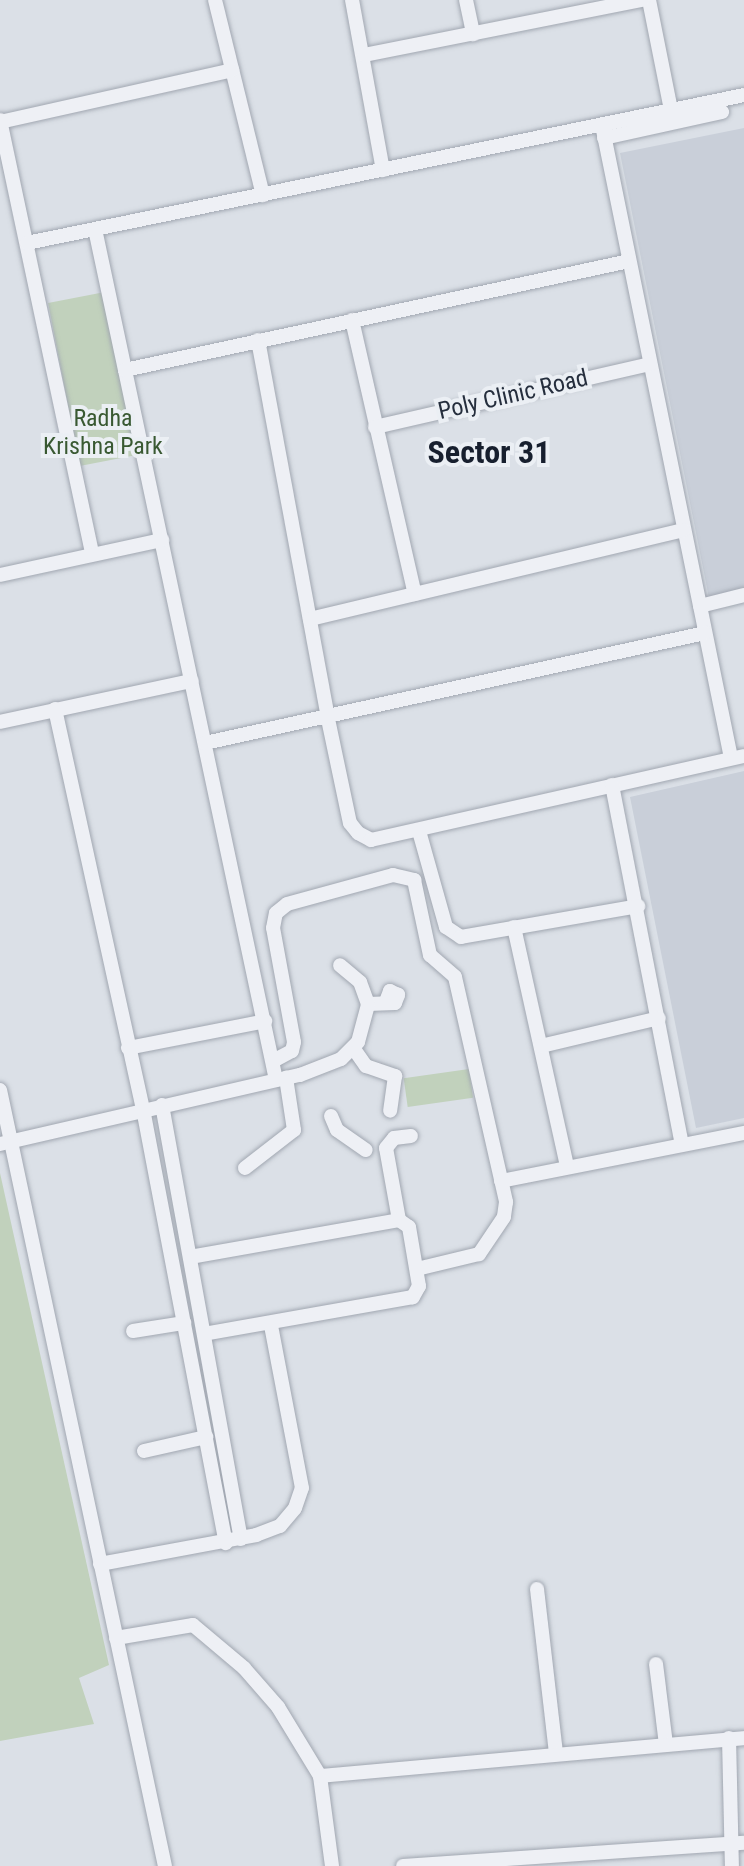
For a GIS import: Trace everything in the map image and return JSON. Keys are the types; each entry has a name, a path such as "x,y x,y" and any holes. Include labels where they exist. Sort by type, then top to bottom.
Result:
{"street":[{"path":"215,0 263,195"},
{"path":"352,0 383,170"},
{"path":"466,0 473,34"},
{"path":"364,55 646,0 671,110"},
{"path":"92,554 0,121 232,70"},
{"path":"603,131 671,110 744,95"},
{"path":"27,243 383,170 722,112"},
{"path":"258,340 328,719 350,823 358,833 371,840 419,831 737,757 705,633 603,131"},
{"path":"95,229 273,1061 281,1079 294,1130 245,1168"},
{"path":"125,370 629,261"},
{"path":"352,320 415,594"},
{"name":"Poly Clinic Road","path":"375,427 650,364"},
{"path":"310,619 684,530"},
{"path":"0,575 162,540"},
{"path":"700,606 744,595"},
{"path":"205,743 328,719 705,633"},
{"path":"0,722 192,681"},
{"path":"55,709 143,1109 226,1543"},
{"path":"612,785 682,1144"},
{"path":"419,831 451,933 461,937 638,906"},
{"path":"273,1061 292,1051 294,1042 273,928 276,913 287,904 405,875 417,891 430,955 455,977 506,1210 484,1250 417,1269"},
{"path":"514,927 567,1166"},
{"path":"5,1143 281,1079 330,1064 354,1049 368,1004 360,982 340,965"},
{"path":"368,1004 387,999"},
{"path":"541,1046 659,1018"},
{"path":"128,1048 265,1021"},
{"path":"354,1049 366,1066 395,1076 390,1111"},
{"path":"0,1090 5,1143 165,1866"},
{"path":"162,1105 241,1539"},
{"path":"204,1334 406,1300 417,1293 417,1269 409,1227 399,1220 377,1150 337,1130 331,1116"},
{"path":"501,1181 744,1133"},
{"path":"377,1150 394,1138 411,1136"},
{"path":"190,1257 399,1220"},
{"path":"133,1331 184,1323"},
{"path":"100,1564 241,1539 280,1526 295,1508 302,1488 271,1325"},
{"path":"144,1451 206,1437"},
{"path":"537,1589 556,1754"},
{"path":"116,1638 183,1624 201,1628 278,1707 320,1776 332,1866"},
{"path":"656,1664 666,1744"},
{"path":"320,1776 737,1738 737,1843 732,1866"},
{"path":"403,1866 737,1843"}],"shaded area":[{"path":"744,128 744,591 709,598 620,153"},
{"path":"744,771 744,1118 696,1128 630,797"}],"green space":[{"name":"Radha Krishna Park","path":"105,292 137,455 80,466 48,303"},
{"path":"469,1069 473,1098 408,1107 404,1078"},
{"path":"0,1173 109,1665 79,1678 94,1724 0,1741"}],"district":[{"name":"Sector 31","path":"489,452"}]}
